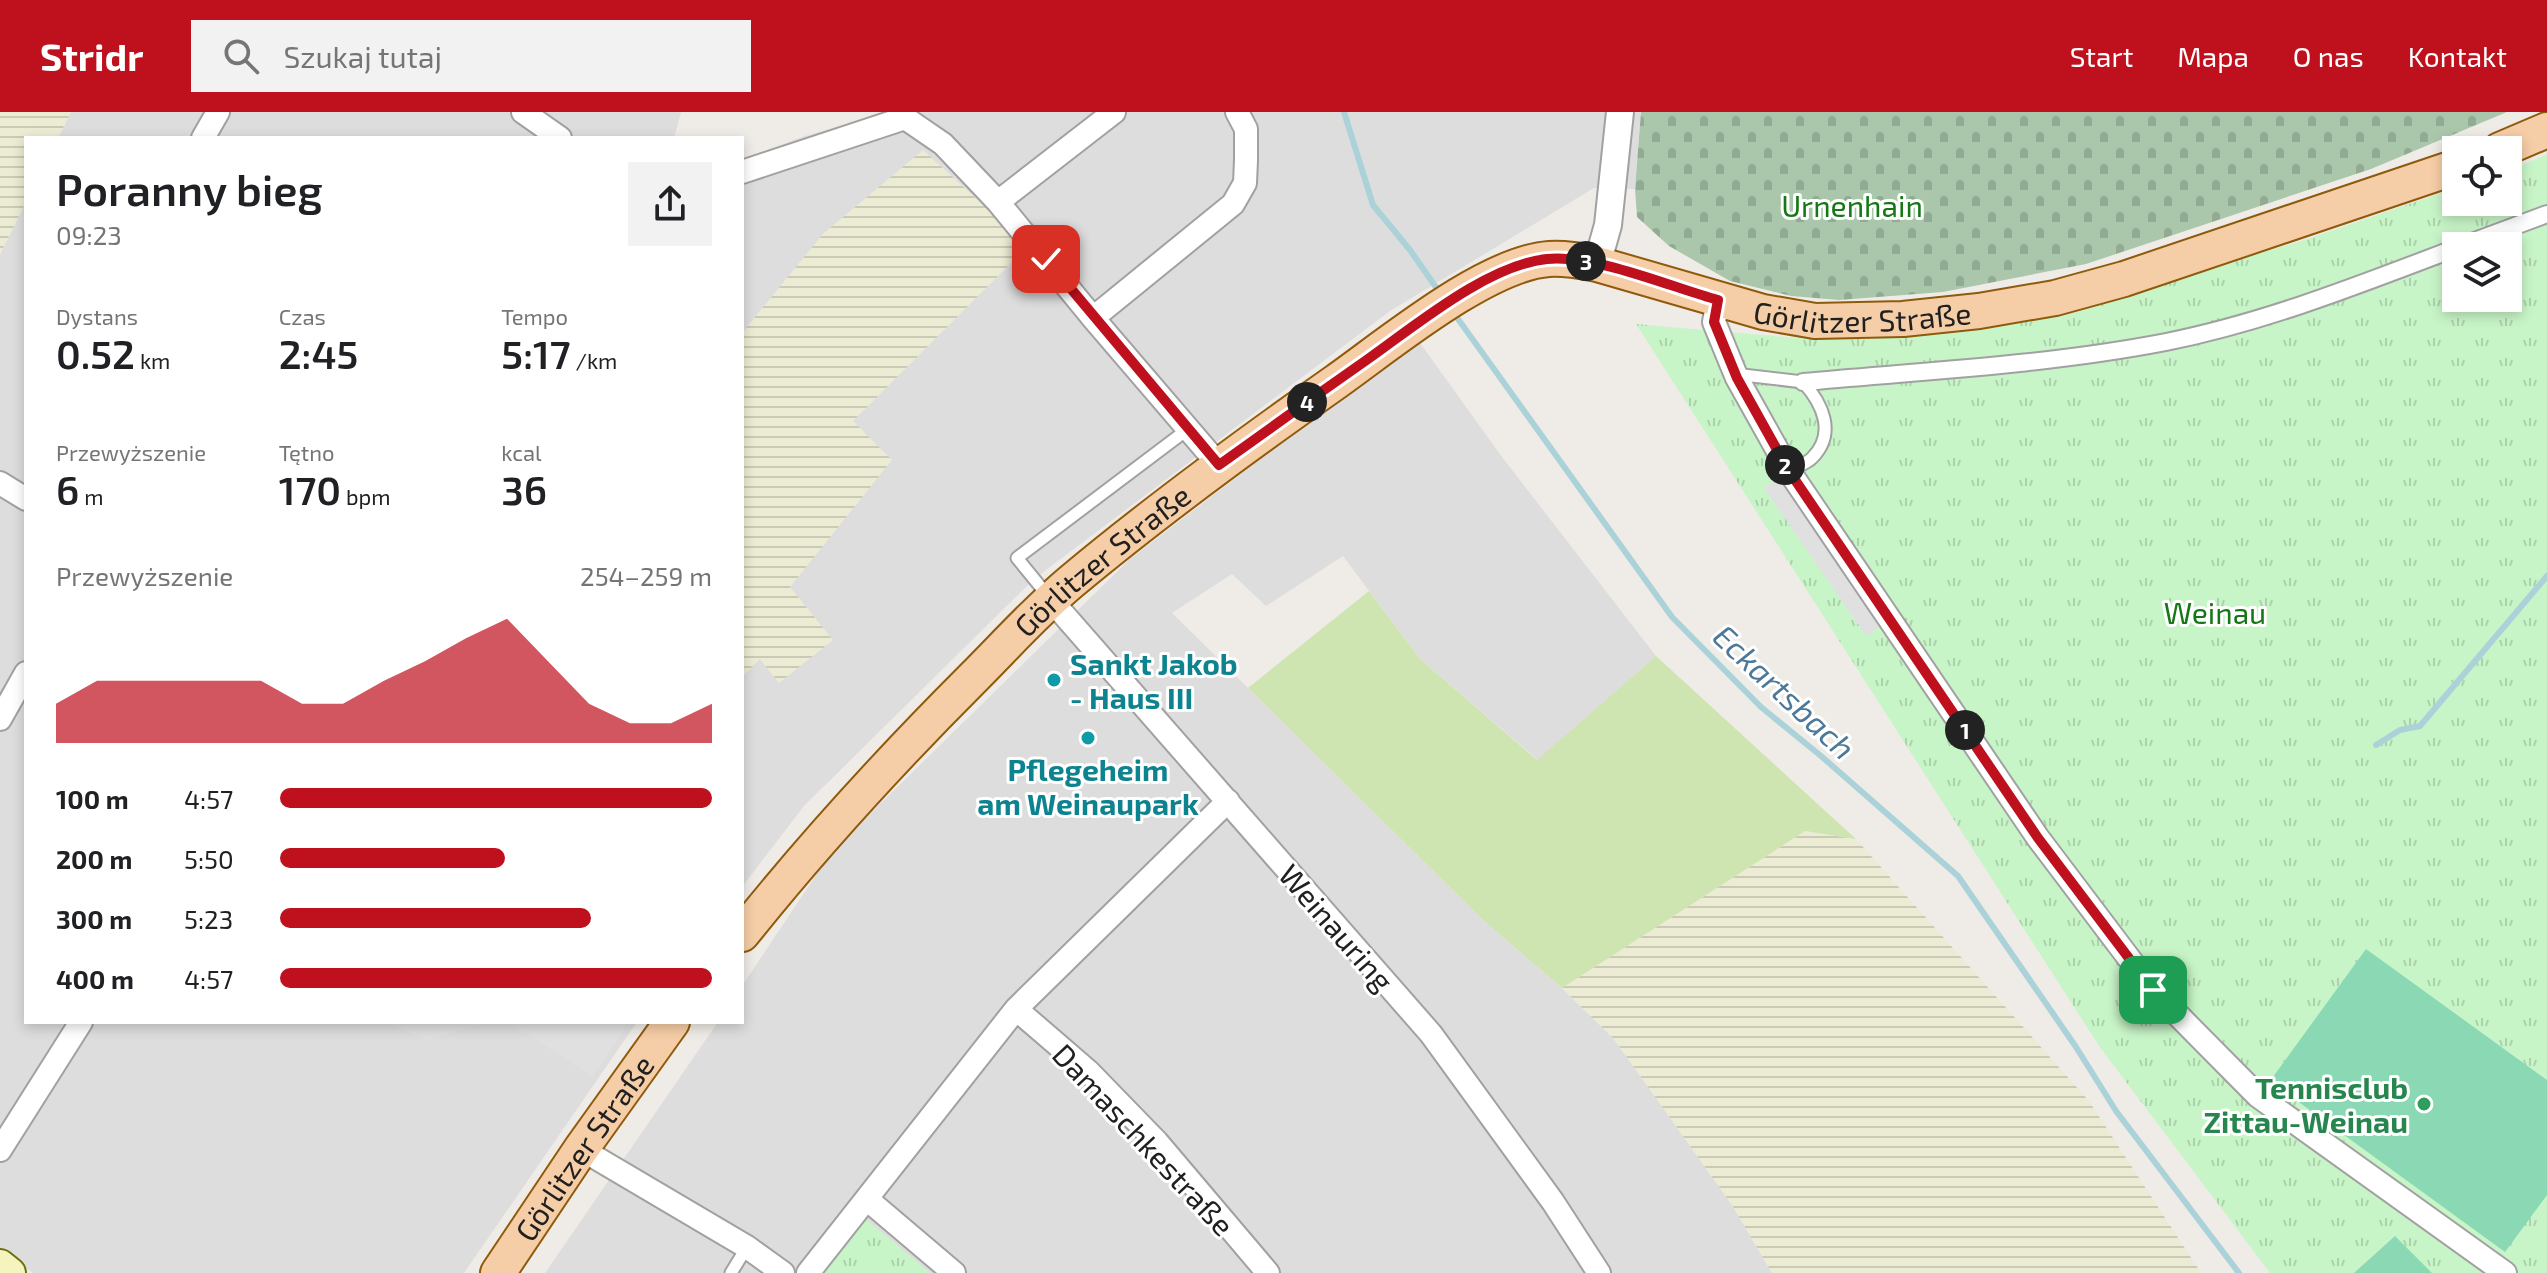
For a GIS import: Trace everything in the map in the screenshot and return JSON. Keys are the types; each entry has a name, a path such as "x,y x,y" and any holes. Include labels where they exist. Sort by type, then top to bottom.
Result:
{"main road":[{"path":"2522,141 2547,130"},
{"name":"Görlitzer Straße","path":"744,932 863,792 1051,600 1219,465 1418,323 1506,269 1538,261 1574,259 1718,300 1792,317 1841,322 1979,311 2055,298 2124,279 2442,172"},
{"name":"Görlitzer Straße","path":"498,1273 581,1149 671,1024"},
{"path":"0,1265 10,1273"}],"street":[{"path":"204,136 218,112"},
{"path":"523,112 557,136"},
{"path":"998,202 1114,112"},
{"path":"1093,318 1233,204 1245,183 1246,129 1237,112"},
{"path":"1597,264 1608,225 1620,112"},
{"path":"744,171 905,118 943,144 998,202 1219,465"},
{"path":"2498,232 2547,214"},
{"path":"1803,382 2069,358 2169,341 2301,306 2442,253"},
{"path":"1718,300 1714,322 1737,378 1789,471 2038,838 2153,990 2258,1096 2505,1273"},
{"path":"0,483 24,498"},
{"name":"Weinauring","path":"1051,600 1431,1034 1553,1202 1599,1273"},
{"path":"0,719 24,677"},
{"path":"808,1273 1016,1009 1228,801"},
{"name":"Damaschkestraße","path":"1016,1009 1088,1071 1157,1142 1268,1273"},
{"path":"0,1150 80,1024"},
{"path":"581,1149 747,1247 783,1273"},
{"path":"868,1200 954,1273"}],"lane":[{"path":"1737,378 1743,375 1803,382 1819,400 1825,420 1823,441 1811,459 1789,471"},
{"path":"1051,600 1017,558 1188,429"},
{"path":"731,1273 747,1247"}],"shaded area":[{"path":"71,112 681,112 675,136 59,136"},
{"path":"891,112 1641,112 1635,189 1594,188 1390,311 1034,579 804,806 744,884 744,158 805,136"},
{"path":"24,206 24,1024 636,1024 464,1273 33,1273 0,1247 0,254"},
{"path":"1420,343 1502,457 1656,656 1538,760 1420,659 1343,556 1266,606 1232,574 1172,613 1484,921 1562,988 1614,1039 1732,1205 1772,1273 545,1273 717,1024 744,1024 744,983 832,851 1130,559"},
{"path":"1783,475 1885,623 1866,636 1764,488"},
{"path":"391,1024 483,1024 427,1040"},
{"path":"512,1024 623,1024 626,1026 592,1077"}],"green space":[{"path":"0,112 71,112 59,136 24,136 24,206 0,254"},
{"name":"Urnenhain","path":"1641,112 2507,112 2450,136 2442,136 2442,139 2371,169 2086,264 1943,292 1839,300 1791,296 1730,281 1669,246 1637,217 1635,189"},
{"path":"923,150 1028,246 853,421 892,460 790,587 833,640 779,683 760,659 744,675 744,331 823,234"},
{"name":"Weinau","path":"2547,154 2547,1273 2270,1273 2099,1046 1636,324 1798,338 1915,331 2063,309 2298,242 2442,193 2442,216 2522,216 2522,165"},
{"path":"1369,591 1420,659 1537,760 1656,656 1856,839 1805,831 1562,988 1484,921 1248,688"},
{"path":"1805,831 1856,839 2089,1101 2201,1273 1772,1273 1732,1205 1614,1039 1562,988"},
{"name":"Tennisclub Zittau-Weinau","path":"2366,949 2547,1080 2547,1195 2505,1252 2270,1081"},
{"path":"861,1215 930,1273 817,1273"},
{"path":"2395,1236 2432,1273 2354,1273"}],"waterway":[{"name":"Eckartsbach","path":"1344,112 1373,205 1440,293"},
{"name":"Eckartsbach","path":"1453,312 1672,617 1761,707 1958,876 2076,1047 2116,1111 2239,1273"},
{"path":"2376,745 2400,730 2420,726 2547,576"}],"place":[{"name":"Sankt Jakob - Haus III","path":"1054,680"},
{"name":"Pflegeheim am Weinaupark","path":"1088,738"},
{"name":"Tennisclub Zittau-Weinau","path":"2424,1104"}],"route":[{"path":"1046,259 1219,465 1418,323 1506,269 1549,259 1574,259 1718,300 1714,322 1737,378 1789,471 2038,838 2153,990"}]}
